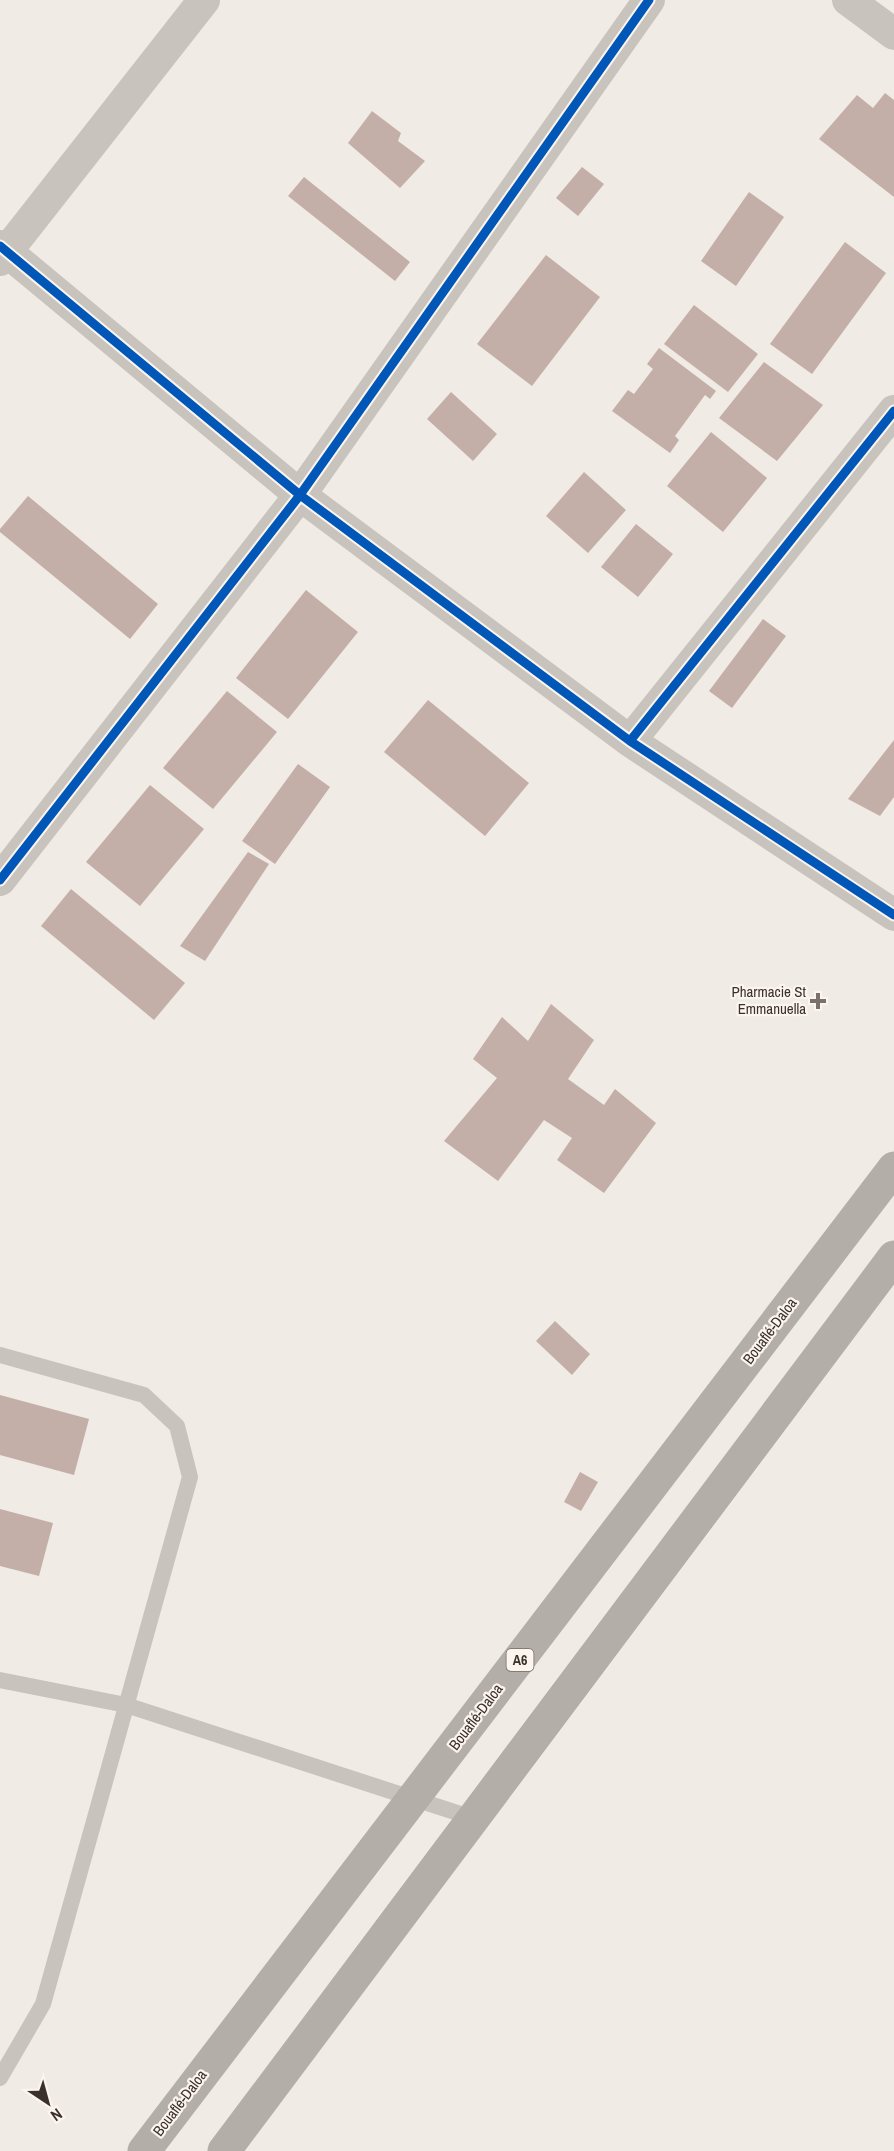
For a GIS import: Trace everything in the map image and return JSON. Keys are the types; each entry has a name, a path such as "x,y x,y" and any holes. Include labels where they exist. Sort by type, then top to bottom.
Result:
{"highway":[{"name":"Bouaflé-Daloa","path":"144,2151 894,1168"},
{"path":"224,2151 894,1257"}],"street":[{"path":"204,0 2,252 300,495 630,741 894,915"},
{"path":"0,880 300,495 650,0"},
{"path":"849,0 894,34"},
{"path":"630,741 894,411"}],"lane":[{"path":"0,1355 144,1395 177,1426 190,1477 43,2004 0,2078"},
{"path":"0,1680 126,1705 473,1818"}],"building":[{"path":"885,93 894,100 894,197 819,139 857,95 873,108"},
{"path":"372,111 401,133 398,141 425,161 400,188 348,143"},
{"path":"582,167 604,184 578,216 556,198"},
{"path":"304,177 410,262 395,281 288,196"},
{"path":"749,192 784,217 736,286 701,261"},
{"path":"845,242 886,273 812,374 770,344"},
{"path":"546,255 600,297 532,386 477,344"},
{"path":"694,305 758,354 728,392 664,344"},
{"path":"659,348 716,391 710,399 705,395 675,436 679,440 670,453 612,411 628,390 634,394 653,369 647,364"},
{"path":"764,362 823,405 777,461 719,418"},
{"path":"451,392 497,434 473,461 427,419"},
{"path":"711,432 767,478 723,532 667,486"},
{"path":"584,472 626,510 588,553 546,516"},
{"path":"28,496 158,604 130,639 0,532 0,529"},
{"path":"636,524 673,554 638,597 601,567"},
{"path":"306,590 358,632 288,719 236,678"},
{"path":"763,619 786,636 732,708 709,691"},
{"path":"227,691 277,732 213,809 163,768"},
{"path":"428,700 529,783 485,836 384,752"},
{"path":"894,740 894,797 880,816 848,799"},
{"path":"298,764 330,787 275,864 242,841"},
{"path":"150,785 204,829 140,906 86,862"},
{"path":"248,852 269,864 205,961 180,946"},
{"path":"71,889 185,983 154,1020 41,926"},
{"path":"551,1004 594,1040 568,1079 604,1105 615,1089 656,1123 604,1193 557,1160 572,1138 544,1120 498,1181 444,1141 497,1078 473,1059 502,1017 528,1041"},
{"path":"555,1321 590,1354 572,1375 536,1341"},
{"path":"0,1395 89,1419 74,1475 0,1455"},
{"path":"580,1472 598,1482 581,1511 564,1502"},
{"path":"0,1509 53,1523 39,1576 0,1566"}],"cycle path":[{"path":"0,880 300,495 649,0"},
{"path":"0,246 300,495 630,741 894,915"},
{"path":"630,741 894,411"}],"place":[{"name":"Pharmacie St Emmanuella","path":"818,1001"}]}
